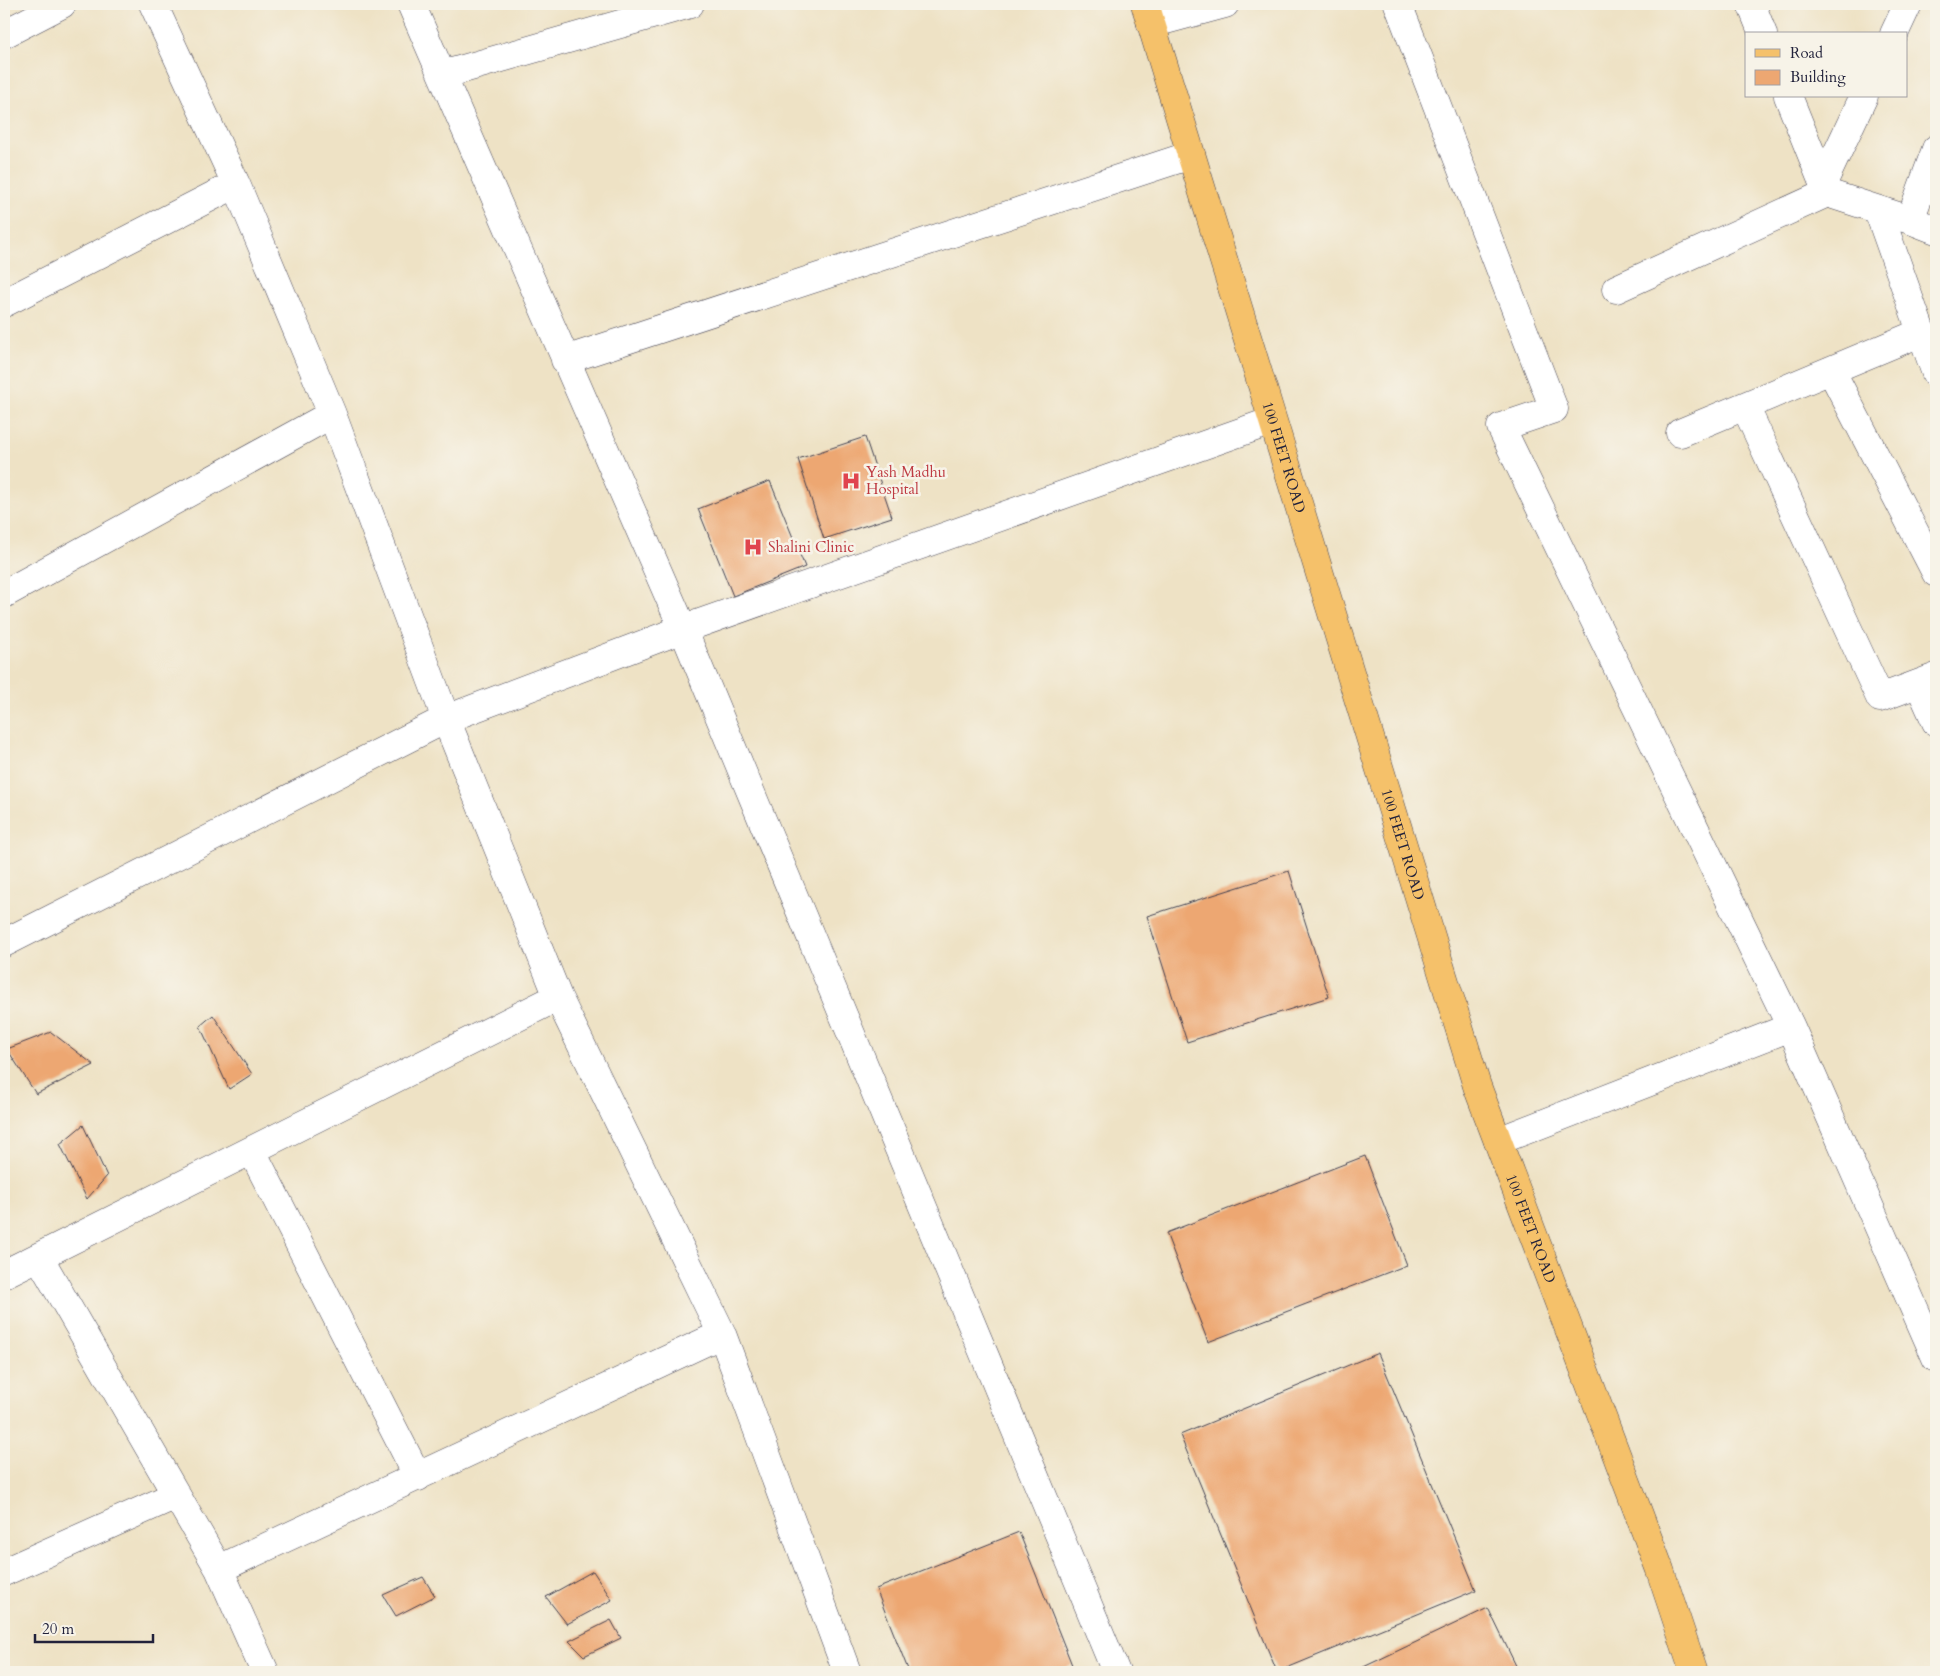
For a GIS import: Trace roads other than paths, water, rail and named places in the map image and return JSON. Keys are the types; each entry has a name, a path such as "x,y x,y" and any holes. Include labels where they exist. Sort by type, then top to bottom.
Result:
{"main road":[{"name":"100 FEET ROAD","path":"1148,14 1477,1086 1660,1570 1694,1672"}],"street":[{"path":"4,34 62,4"},
{"path":"153,4 236,184 332,414 446,720 558,998 722,1334 847,1672"},
{"path":"411,4 683,629 1116,1672"},
{"path":"442,75 690,4"},
{"path":"1148,14 1224,4"},
{"path":"1398,4 1554,409 1501,427 1791,1027 1936,1358"},
{"path":"1751,4 1762,32"},
{"path":"1895,32 1908,4"},
{"path":"1789,98 1825,188 1878,210 1936,230"},
{"path":"1616,289 1825,188 1863,98"},
{"path":"1910,220 1936,149"},
{"path":"565,360 1191,155"},
{"path":"4,303 236,184"},
{"path":"1878,210 1936,374"},
{"path":"1680,433 1922,332"},
{"path":"1831,370 1936,573"},
{"path":"1745,406 1880,698 1928,680 1936,722"},
{"path":"4,594 332,414"},
{"path":"4,943 446,720 683,629 1272,421"},
{"path":"4,1274 558,998"},
{"path":"1498,1141 1791,1027"},
{"path":"252,1151 418,1477"},
{"path":"39,1257 219,1569 265,1672"},
{"path":"219,1569 722,1334"},
{"path":"4,1572 176,1494"}],"place":[{"name":"Yash Madhu Hospital","path":"851,481"},
{"name":"Shalini Clinic","path":"753,547"}]}
